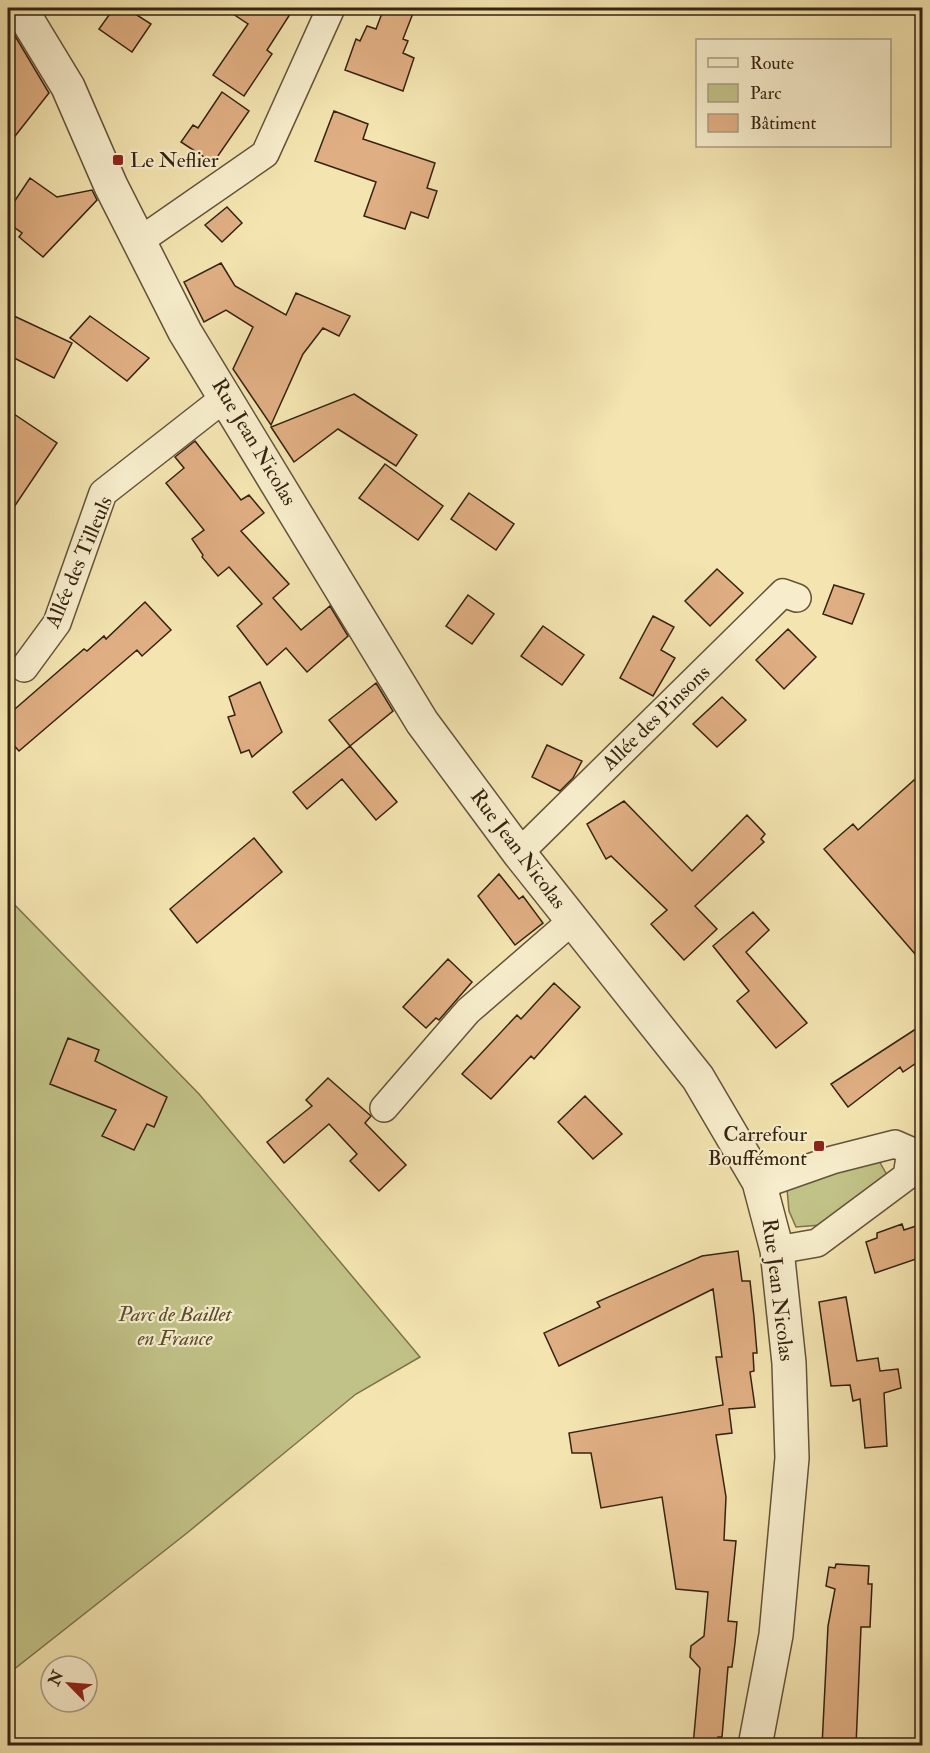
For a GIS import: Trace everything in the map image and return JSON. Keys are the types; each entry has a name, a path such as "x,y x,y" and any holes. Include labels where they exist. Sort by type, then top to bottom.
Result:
{"street":[{"name":"Rue Jean Nicolas","path":"20,8 68,87 138,242 185,332 226,396 422,722 519,853 698,1078 759,1182 777,1250 789,1363 792,1458 776,1635 755,1746"},
{"path":"138,242 265,153 331,8"},
{"name":"Allée des Tilleuls","path":"24,668 57,623 103,494 226,396"},
{"name":"Allée des Pinsons","path":"519,853 783,593 797,598"},
{"path":"384,1108 468,1011 573,920"},
{"path":"759,1182 775,1180 832,1160 894,1144 917,1149 907,1176 817,1244 777,1250"}],"green space":[{"name":"Parc de Baillet en France","path":"8,898 199,1094 420,1357 356,1394 187,1533 8,1674"},
{"path":"878,1159 887,1175 821,1225 796,1227 789,1211 787,1189 810,1178"}],"building":[{"path":"114,8 126,8 151,24 132,52 99,29"},
{"path":"224,8 294,8 267,50 272,54 244,96 213,75 248,24"},
{"path":"384,8 415,8 403,39 408,41 403,53 414,58 403,91 345,70 356,39 360,41 367,26 376,29"},
{"path":"8,24 49,93 8,145"},
{"path":"222,92 249,111 213,163 181,142 193,125 198,128"},
{"path":"334,111 368,124 363,139 435,163 427,188 437,191 428,218 411,212 405,229 364,216 376,182 315,161"},
{"path":"30,178 57,197 92,190 97,200 43,257 19,237 22,233 8,223 8,211"},
{"path":"227,207 242,223 222,242 205,225"},
{"path":"221,263 235,286 286,315 296,293 350,316 339,336 323,328 303,354 271,425 233,369 253,327 226,310 204,322 184,282"},
{"path":"14,316 72,343 54,378 8,355 8,329"},
{"path":"90,316 149,358 127,381 70,338"},
{"path":"354,394 417,435 396,466 338,429 294,462 271,427"},
{"path":"8,410 57,443 8,516"},
{"path":"195,441 241,500 249,495 264,513 241,531 289,584 273,598 301,630 330,606 348,636 307,672 286,648 267,665 237,626 262,604 229,567 218,576 202,557 203,555 192,539 204,530 166,483 184,468 175,457"},
{"path":"385,464 443,506 418,540 359,498"},
{"path":"469,493 514,524 496,550 451,519"},
{"path":"717,569 743,593 710,626 685,601"},
{"path":"834,585 864,594 852,624 823,614"},
{"path":"468,595 494,614 472,644 446,626"},
{"path":"145,602 171,630 142,656 137,650 19,751 8,739 8,715 84,649 87,651 104,636 106,639"},
{"path":"653,616 674,627 661,650 675,658 653,696 620,678"},
{"path":"543,626 584,655 562,685 521,656"},
{"path":"788,629 816,657 784,689 756,660"},
{"path":"260,682 282,732 252,757 249,750 241,753 228,717 235,715 229,697"},
{"path":"376,683 393,711 350,746 329,720"},
{"path":"722,697 746,720 717,747 693,724"},
{"path":"547,745 582,761 573,778 560,791 532,777"},
{"path":"350,746 397,802 376,820 342,779 307,809 293,792"},
{"path":"922,773 922,962 824,849 853,824 858,830"},
{"path":"624,801 692,871 747,815 765,834 761,839 764,842 695,906 717,929 684,960 651,924 667,910 611,856 606,859 587,824"},
{"path":"254,838 282,872 197,943 170,909"},
{"path":"499,874 519,899 523,896 543,923 515,945 478,896"},
{"path":"753,912 769,930 746,952 807,1023 776,1048 737,1001 749,991 713,946"},
{"path":"448,959 472,982 439,1020 436,1018 426,1028 403,1007"},
{"path":"554,983 580,1007 534,1059 531,1056 491,1099 462,1074 517,1015 521,1019"},
{"path":"922,1025 922,1059 903,1072 900,1067 848,1107 831,1084"},
{"path":"68,1038 99,1050 95,1061 167,1097 154,1127 147,1124 134,1150 102,1136 116,1110 50,1084"},
{"path":"328,1078 371,1116 365,1123 406,1165 379,1191 350,1161 357,1154 329,1124 284,1163 267,1142 312,1106 306,1100"},
{"path":"585,1096 622,1134 593,1159 558,1122"},
{"path":"902,1224 904,1230 922,1224 922,1257 875,1273 866,1242 877,1238 877,1233"},
{"path":"738,1251 742,1281 750,1281 754,1317 757,1353 753,1353 754,1371 750,1372 755,1407 729,1409 732,1433 716,1435 726,1497 724,1540 736,1541 728,1621 737,1622 732,1667 728,1667 722,1737 718,1737 717,1746 693,1746 700,1668 690,1657 691,1646 704,1636 708,1592 676,1589 662,1497 601,1508 591,1453 572,1453 569,1433 723,1405 716,1357 722,1357 713,1289 559,1366 544,1333 600,1307 597,1302 702,1256"},
{"path":"846,1297 857,1361 878,1358 880,1371 898,1369 901,1388 884,1393 887,1446 865,1448 860,1399 853,1401 850,1385 831,1386 819,1302"},
{"path":"836,1564 869,1566 868,1584 872,1584 870,1627 861,1627 856,1746 822,1746 828,1626 835,1589 826,1586 829,1567 835,1568"}],"place":[{"name":"Le Neflier","path":"118,160"},
{"name":"Carrefour Bouffémont","path":"819,1146"}]}
